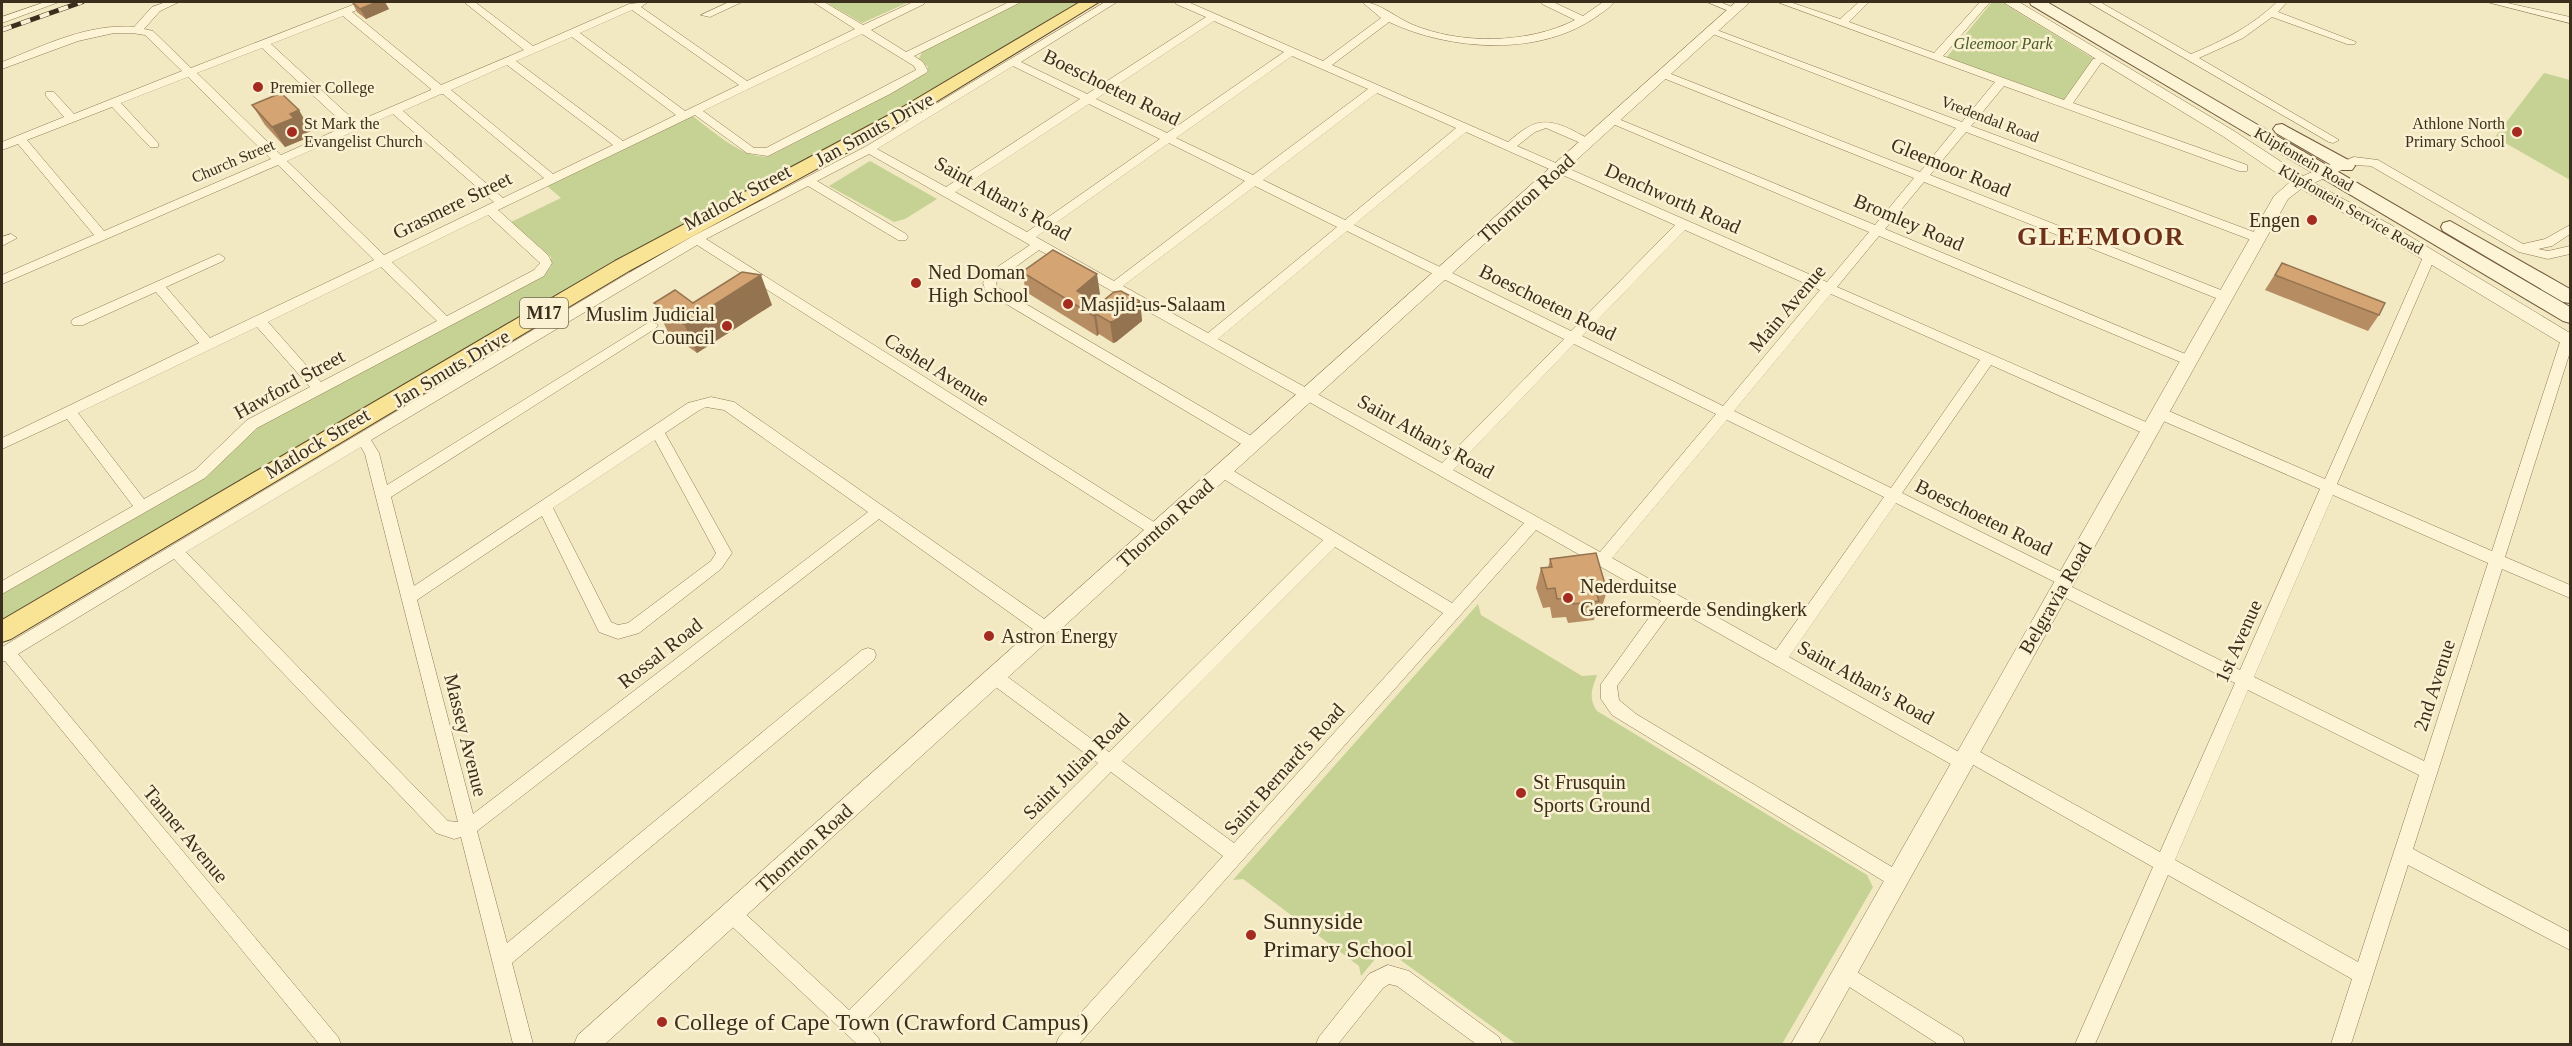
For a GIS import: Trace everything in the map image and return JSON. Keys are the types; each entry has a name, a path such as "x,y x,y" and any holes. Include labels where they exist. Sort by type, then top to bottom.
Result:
{"main road":[{"name":"Jan Smuts Drive","path":"3,646 622,266 897,118 1091,2"},
{"name":"Klipfontein Road","path":"2037,2 2571,297"},
{"name":"Klipfontein Road","path":"2064,2 2571,316"}],"street":[{"path":"2,20 54,2"},
{"path":"136,31 154,11 174,2"},
{"path":"2,146 368,2"},
{"path":"469,2 531,50"},
{"path":"706,15 737,2"},
{"path":"572,32 689,113 751,151 764,153 776,149 919,74 921,66 821,2"},
{"name":"Grasmere Street","path":"2,444 920,2"},
{"path":"906,56 1016,2"},
{"name":"Matlock Street","path":"3,646 176,550 697,239 869,149 1112,2"},
{"name":"Denchworth Road","path":"1180,2 1988,359 2329,487 2571,592"},
{"path":"1367,2 1389,17 1429,33 1491,41 1540,37 1583,20 1609,2"},
{"path":"1546,2 1583,20"},
{"path":"1712,2 1739,5"},
{"path":"1782,2 2243,168"},
{"path":"1842,23 1864,2"},
{"path":"1936,57 1985,2"},
{"name":"Klipfontein Service Road","path":"2010,2 2229,134 2301,183 2430,255 2569,340"},
{"path":"2093,2 2333,140"},
{"path":"2190,58 2234,39 2282,2"},
{"path":"2492,2 2571,20"},
{"path":"638,4 746,85"},
{"name":"Church Street","path":"2,280 572,32 616,9 638,4"},
{"name":"Thornton Road","path":"587,1044 1739,5"},
{"path":"344,11 552,179"},
{"path":"2271,12 2351,42"},
{"path":"946,192 1213,17"},
{"path":"1323,66 1389,17"},
{"path":"2,66 94,32 136,31 151,34 446,322"},
{"name":"Vredendal Road","path":"1710,32 2258,238"},
{"path":"263,43 354,127"},
{"path":"1253,444 991,289 989,283 1033,241 1292,51"},
{"path":"2066,104 2097,61 2103,58"},
{"path":"508,60 621,145"},
{"name":"Boeschoeten Road","path":"1013,62 1894,495 2244,679 2429,772"},
{"name":"Gleemoor Road","path":"1662,74 2226,297"},
{"name":"Main Avenue","path":"1602,560 2002,81"},
{"path":"1115,286 1376,88"},
{"path":"50,94 71,118"},
{"path":"114,102 154,145"},
{"path":"394,110 502,203"},
{"name":"Bromley Road","path":"1612,120 2190,361"},
{"path":"1509,147 1529,129 1541,124 1552,126 1587,142"},
{"path":"1209,339 1465,127"},
{"path":"20,139 102,236"},
{"name":"Saint Athan's Road","path":"869,149 1779,659 2165,865 2363,975"},
{"path":"2334,168 2354,161 2374,163 2516,246 2539,254 2557,254 2571,250"},
{"name":"Belgravia Road","path":"1804,1044 2282,196 2289,189 2334,168"},
{"path":"808,181 902,237"},
{"name":"Hawford Street","path":"2,588 206,470 246,428 535,276 545,266 544,258 489,209"},
{"path":"1443,471 1683,224"},
{"path":"2503,238 2533,247 2548,243 2571,229"},
{"name":"Cashel Avenue","path":"697,239 1156,531"},
{"name":"1st Avenue","path":"2085,1044 2430,255"},
{"path":"78,322 219,258"},
{"path":"158,286 208,345"},
{"path":"259,320 319,388"},
{"path":"383,495 651,325"},
{"name":"2nd Avenue","path":"2341,1044 2496,559 2569,340"},
{"path":"1779,659 1988,359"},
{"path":"409,597 693,407 711,401 729,406 1047,630"},
{"path":"69,412 142,507"},
{"path":"545,507 605,627 618,632 633,628 716,566 723,557 724,549 657,431"},
{"name":"Massey Avenue","path":"363,439 372,453 523,1044"},
{"path":"1222,471 1453,611"},
{"name":"Rossal Road","path":"468,828 879,511"},
{"name":"Saint Bernard's Road","path":"1066,1044 1534,522"},
{"name":"Saint Julian Road","path":"849,1023 1333,539"},
{"path":"176,550 442,827 454,831 468,828"},
{"path":"1672,599 1609,684 1608,696 1617,710 1896,879"},
{"name":"Tanner Avenue","path":"3,646 331,1044"},
{"path":"501,960 868,655"},
{"path":"995,676 1236,855"},
{"path":"2402,853 2571,941"},
{"path":"731,914 871,1044"},
{"path":"1845,973 1955,1044"},
{"path":"1326,1044 1376,981 1388,974 1402,978 1492,1044"}],"green space":[{"path":"830,2 909,2 862,23 829,4"},
{"path":"1022,2 1081,2 907,106 2,623 2,593 205,475 246,432 545,273 551,267 551,257 511,222 561,198 546,185 691,115 739,149 749,154 769,156 873,103 927,71 928,67 919,59 922,52"},
{"name":"Gleemoor Park","path":"1992,2 2001,2 2094,59 2063,101 1946,58"},
{"path":"2544,73 2570,80 2570,180 2495,137"},
{"path":"870,161 937,199 905,219 894,222 829,186"},
{"name":"St Frusquin Sports Ground","path":"1478,604 1481,615 1582,676 1597,675 1592,689 1592,698 1597,711 1867,875 1873,887 1782,1044 1516,1044 1384,948 1361,976 1359,966 1243,879 1233,880"}],"building":[{"path":"352,2 377,2 360,9"},
{"path":"281,93 299,110 290,114 294,118 272,127 252,105"},
{"path":"1053,250 1097,274 1077,291 1099,304 1114,292 1121,291 1140,301 1110,322 1096,314 1094,316 1022,272"},
{"path":"2282,263 2385,303 2379,315 2275,275"},
{"path":"742,272 761,275 684,324 654,303 675,290 693,303"},
{"path":"1596,553 1607,591 1596,592 1599,601 1573,604 1571,598 1557,599 1555,588 1547,589 1541,568 1552,567 1550,559"}],"railway":[{"path":"2,30 82,2"}],"place":[{"name":"Premier College","path":"258,87"},
{"name":"St Mark the Evangelist Church","path":"292,132"},
{"name":"Athlone North Primary School","path":"2517,132"},
{"name":"Engen","path":"2312,220"},
{"name":"Ned Doman High School","path":"916,283"},
{"name":"Masjid-us-Salaam","path":"1068,304"},
{"name":"Muslim Judicial Council","path":"727,326"},
{"name":"Nederduitse Gereformeerde Sendingkerk","path":"1568,598"},
{"name":"Astron Energy","path":"989,636"},
{"name":"St Frusquin Sports Ground","path":"1521,793"},
{"name":"Sunnyside Primary School","path":"1251,935"},
{"name":"College of Cape Town (Crawford Campus)","path":"662,1022"}],"district":[{"name":"GLEEMOOR","path":"2101,236"}]}
